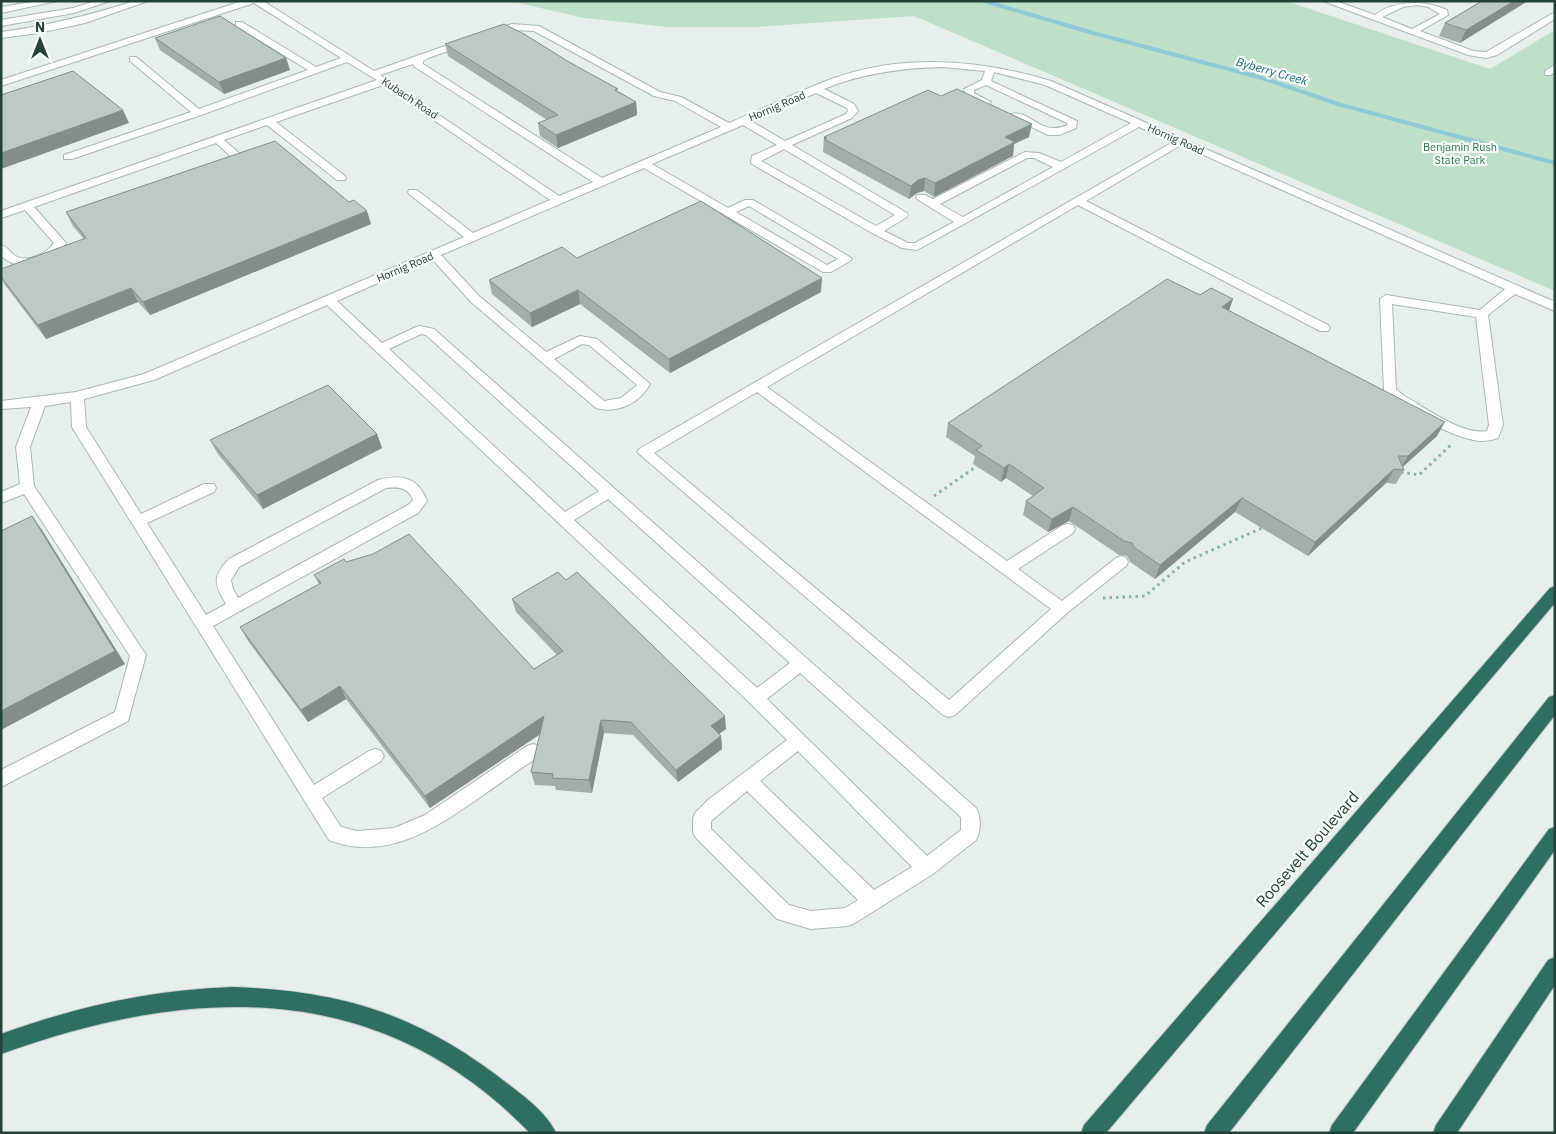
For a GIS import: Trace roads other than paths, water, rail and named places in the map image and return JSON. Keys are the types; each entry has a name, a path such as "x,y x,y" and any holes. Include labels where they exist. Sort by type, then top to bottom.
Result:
{"highway":[{"name":"Roosevelt Boulevard","path":"1092,1133 1555,592"},
{"path":"1215,1133 1555,702"},
{"path":"1340,1133 1555,835"},
{"path":"1444,1133 1555,967"},
{"path":"1,1044 57,1025 139,1005 214,997 289,1000 366,1015 436,1046 502,1092 545,1133"}],"street":[{"path":"1,10 53,1"},
{"path":"1,23 47,16 106,1"},
{"path":"1,36 85,20 144,1"},
{"path":"1,83 251,1"},
{"name":"Kubach Road","path":"257,1 384,81 558,201"},
{"path":"1327,1 1471,53 1486,55 1494,53 1555,15"},
{"path":"1380,20 1378,17 1381,14 1405,2 1422,2 1444,12 1444,15 1412,32"},
{"path":"239,24 317,71"},
{"path":"373,74 512,27 524,26 536,28 657,94 678,99 728,127"},
{"path":"68,157 198,113 349,58"},
{"path":"132,59 198,113"},
{"path":"418,60 418,65 601,182"},
{"name":"Hornig Road","path":"1,405 77,398 113,389 178,366 816,89 853,75 900,66 950,64 992,68 1048,83 1555,308"},
{"path":"986,82 1072,121 1073,126 1059,132 1048,132 969,94 969,89 986,82 992,68"},
{"path":"1,214 384,81"},
{"path":"816,89 851,106 853,111 849,116 756,158 756,162 876,231 906,246 917,247 1139,123"},
{"path":"744,120 903,215 876,231"},
{"path":"268,121 341,178"},
{"path":"217,139 244,162"},
{"path":"1120,562 1062,609 949,710 644,452 1181,141"},
{"path":"932,204 1025,155 1035,155 1061,166"},
{"path":"645,164 827,270 846,259 749,202 728,212"},
{"path":"413,192 473,238"},
{"path":"921,197 963,222"},
{"path":"1078,201 1324,328"},
{"path":"1,248 11,259 19,262 42,257 52,253 58,247 60,243 26,205"},
{"path":"434,255 475,299 545,358 601,405 612,407 641,392 644,384 593,342 580,340 545,358"},
{"path":"1482,314 1496,424 1493,435 1480,438 1459,430 1398,398 1390,390 1386,299 1482,314 1513,289"},
{"path":"330,300 756,698 926,868"},
{"path":"381,348 420,330 430,332 970,814 970,834 926,868 848,917 812,920 784,913 702,832 702,818 714,806 799,741"},
{"path":"757,386 1062,609"},
{"path":"77,398 78,427 335,834 357,838 394,836 431,821 532,751"},
{"path":"1,779 122,716 138,655 27,487 23,447 39,403"},
{"path":"204,624 413,510 420,501 417,492 407,484 399,481 383,484 234,563 225,572 222,585 235,607"},
{"path":"1,498 27,487"},
{"path":"139,521 210,488"},
{"path":"564,519 609,492"},
{"path":"1008,568 1068,529"},
{"path":"756,698 801,663"},
{"path":"311,796 375,756"},
{"path":"747,780 873,902"}],"waterway":[{"name":"Byberry Creek","path":"984,1 1093,33 1262,78 1338,104 1555,163"}],"park label":[{"name":"Benjamin Rush State Park","path":"1460,153"}]}
